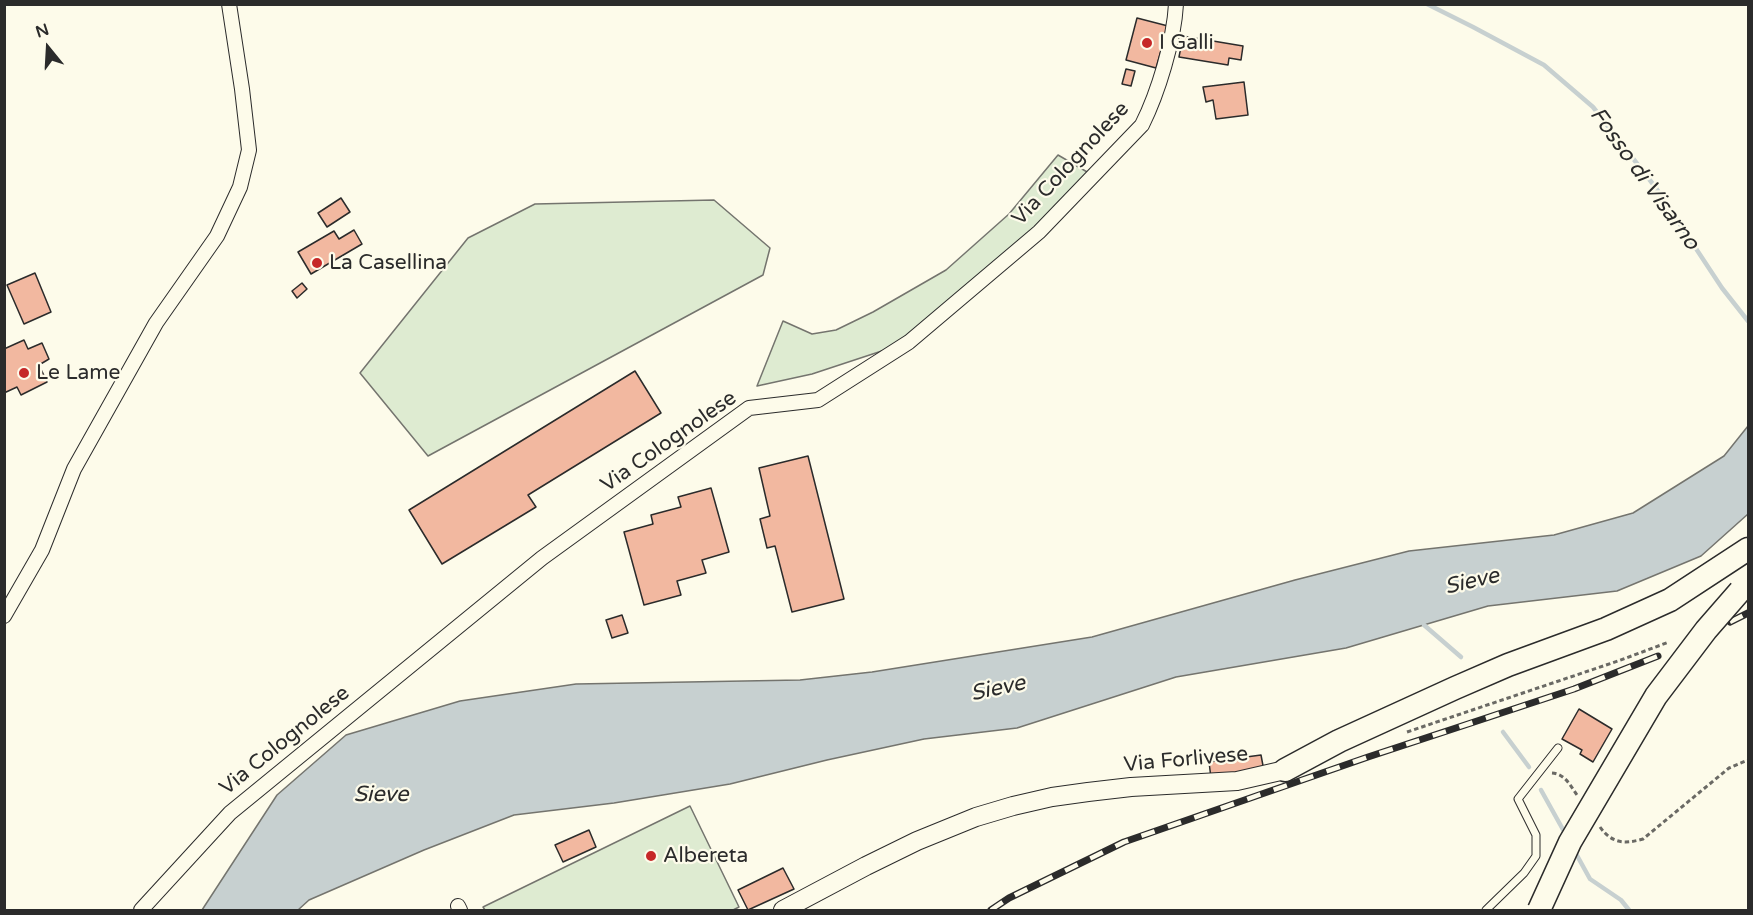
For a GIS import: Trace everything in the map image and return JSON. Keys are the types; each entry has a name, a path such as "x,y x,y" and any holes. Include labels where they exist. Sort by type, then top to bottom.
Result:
{"main road":[{"path":"1285,770 1339,741 1455,687 1508,664 1606,629 1670,600 1749,549"},
{"path":"1539,910 1570,842 1656,696 1706,630 1744,586"}],"street":[{"path":"4,616 42,550 74,469 156,323 217,236 240,187 249,150 229,4"},
{"name":"Via Colognolese","path":"141,910 230,813 543,558 749,408 818,400 909,342 1039,232 1142,125 1151,107 1164,63 1176,4"},
{"name":"Via Forlivese","path":"783,910 917,841 976,817 1013,806 1052,797 1131,787 1237,781 1285,770"}],"lane":[{"path":"1486,910 1524,873 1536,856 1536,835 1518,799 1558,748"}],"path":[{"path":"1404,733 1669,642"},
{"path":"1604,833 1616,841 1627,843 1643,839 1730,768 1749,760"}],"green space":[{"path":"1058,155 1094,176 909,342 812,374 757,386 783,321 812,334 836,330 873,312 946,270 1009,214"},
{"path":"714,200 770,248 763,275 428,456 360,373 468,238 535,204"},
{"name":"Albereta","path":"690,806 739,907 733,910 485,910 483,907"}],"water":[{"name":"Sieve","path":"1748,426 1748,514 1701,556 1617,591 1488,606 1346,648 1176,677 1017,728 924,739 730,784 614,803 514,815 424,850 309,900 298,910 202,910 277,795 346,735 460,701 576,684 800,680 872,672 1092,637 1295,580 1409,551 1554,535 1633,513 1724,456"}],"building":[{"name":"I Galli","path":"1137,18 1168,26 1156,68 1126,60"},
{"path":"1183,36 1243,46 1241,60 1229,58 1228,65 1179,57"},
{"path":"1126,69 1135,71 1131,86 1122,84"},
{"path":"1244,82 1248,115 1216,119 1213,100 1206,102 1203,87"},
{"path":"341,198 350,212 327,227 318,213"},
{"name":"La Casellina","path":"354,230 362,244 311,274 298,252 334,231 339,239"},
{"path":"35,273 51,312 24,324 7,285"},
{"path":"302,283 307,289 297,298 292,291"},
{"name":"Le Lame","path":"24,340 28,349 42,343 49,359 39,365 47,382 21,395 17,387 4,393 4,349"},
{"path":"635,371 661,413 528,495 536,507 442,564 409,510"},
{"path":"808,456 844,599 792,612 775,546 767,548 760,519 770,516 759,468"},
{"path":"711,488 729,552 702,560 706,573 677,581 681,595 644,605 624,532 653,524 651,515 681,507 678,497"},
{"path":"622,615 628,633 612,638 606,620"},
{"path":"1579,709 1612,729 1593,762 1580,754 1582,750 1562,739"},
{"path":"1261,755 1264,771 1211,778 1209,762"},
{"path":"589,830 596,847 563,862 555,845"},
{"path":"783,868 794,889 748,910 738,890"}],"waterway":[{"name":"Fosso di Visarno","path":"1427,4 1544,65 1593,107 1656,188 1722,288 1748,321"},
{"path":"1424,625 1461,657"},
{"path":"1503,732 1529,767"},
{"path":"1541,790 1566,835"},
{"path":"1574,850 1590,879 1621,900 1629,910"}],"railway":[{"path":"1730,622 1748,613"},
{"path":"991,910 1009,898 1124,842 1368,757 1574,689 1658,656"}],"place":[{"name":"I Galli","path":"1147,43"},
{"name":"La Casellina","path":"317,263"},
{"name":"Le Lame","path":"24,373"},
{"name":"Albereta","path":"651,856"}]}
